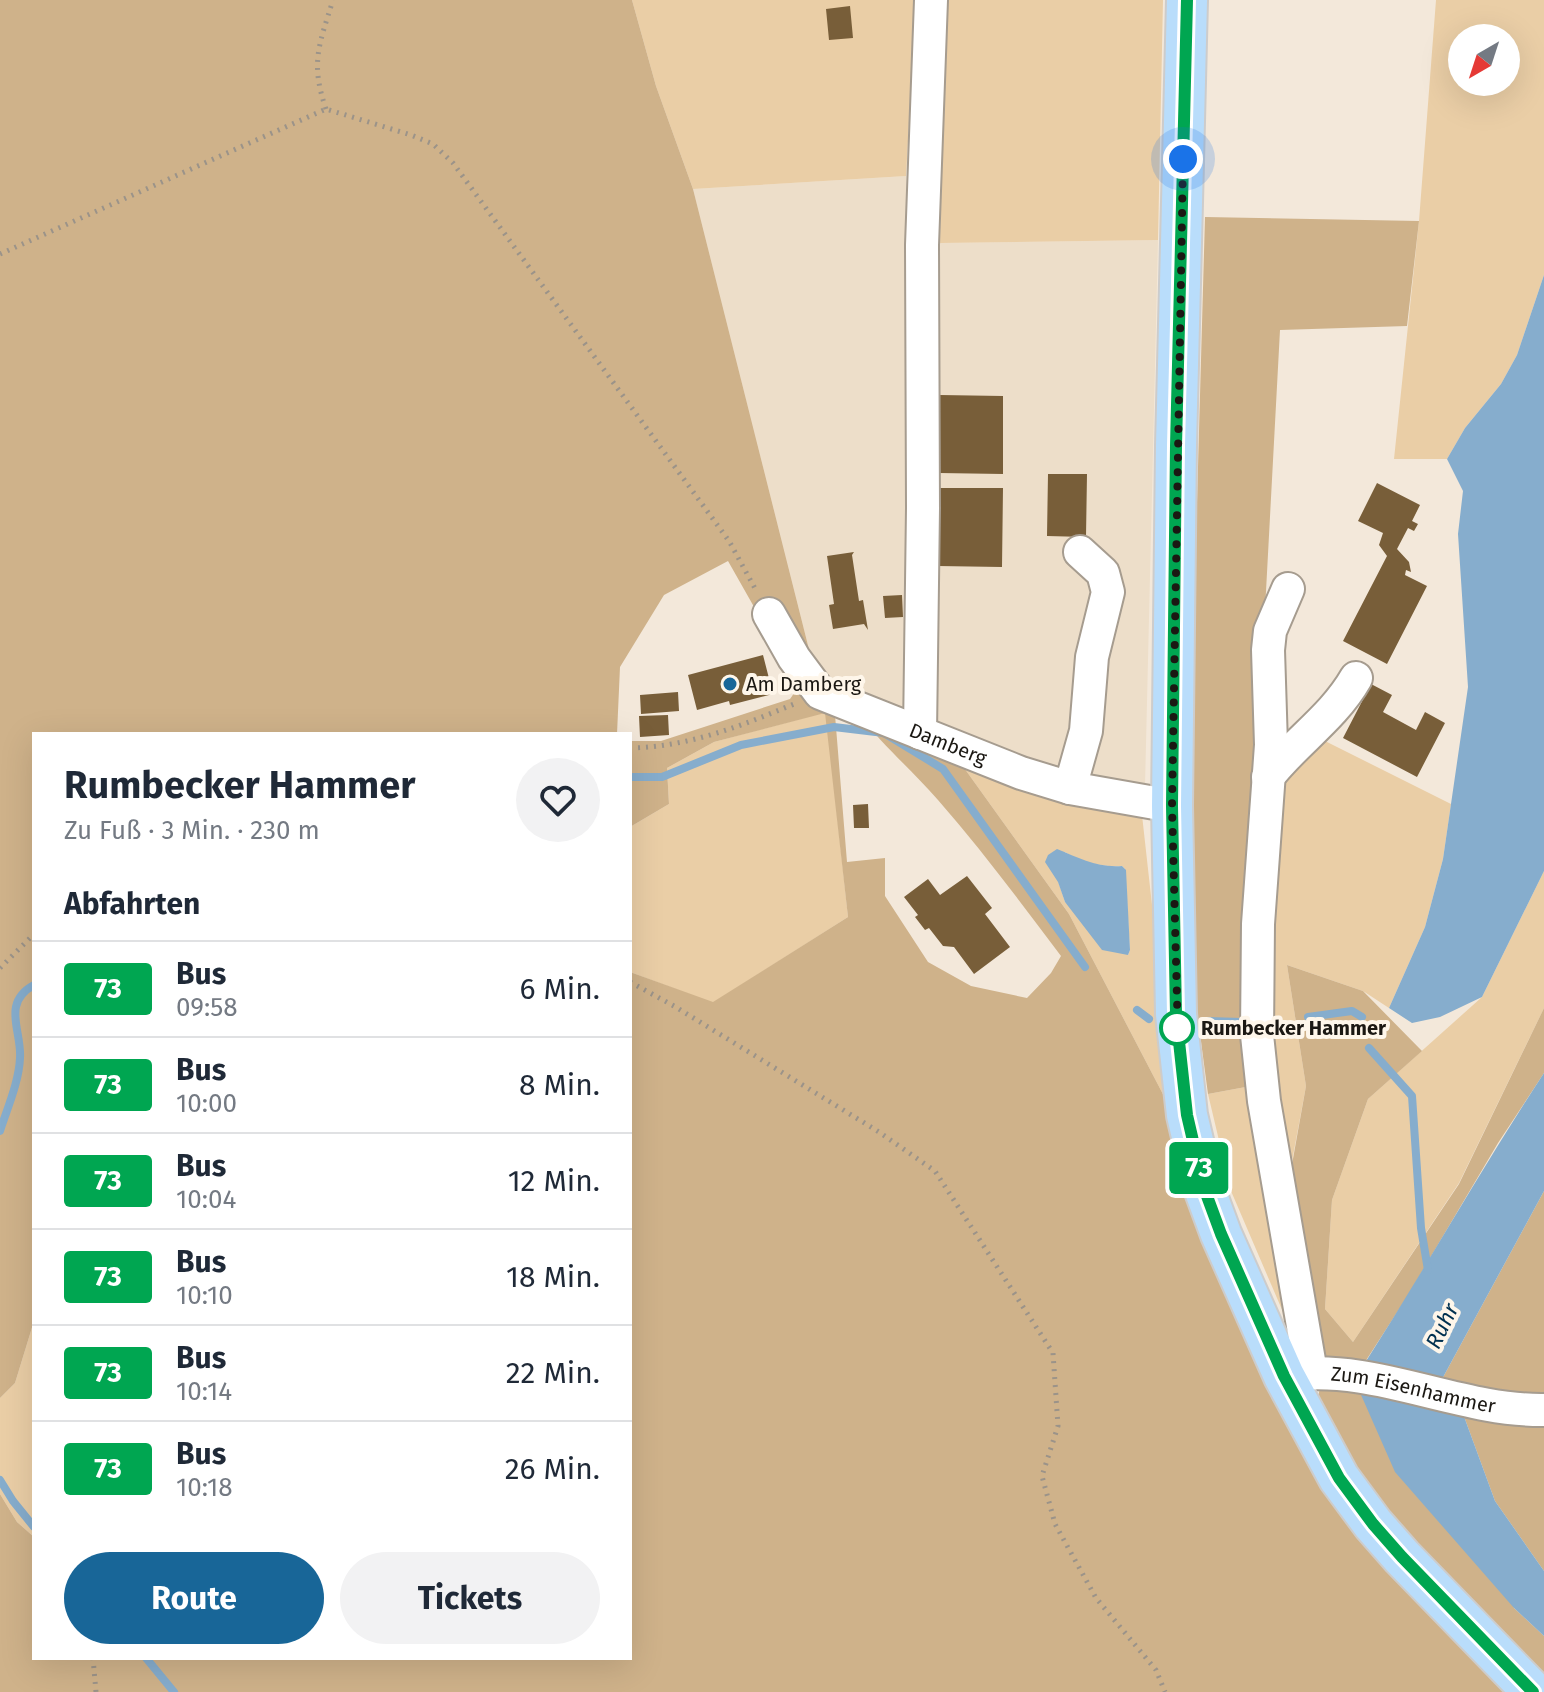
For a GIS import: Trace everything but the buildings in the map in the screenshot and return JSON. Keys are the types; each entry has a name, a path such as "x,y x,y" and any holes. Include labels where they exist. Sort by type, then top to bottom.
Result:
{"main road":[{"path":"1187,0 1176,446 1172,806 1176,1014 1194,1151 1213,1211 1297,1374 1339,1478 1373,1524 1533,1692"}],"street":[{"path":"920,733 922,245 931,0"},
{"path":"1070,788 1086,731 1092,657 1108,592 1103,573 1080,552"},
{"path":"1288,589 1270,631 1268,650 1271,745 1258,924 1259,1067 1297,1374"},
{"path":"769,614 794,658 820,693"},
{"path":"1268,777 1298,742 1335,710 1356,678"},
{"name":"Damberg","path":"820,693 1021,773 1070,788 1172,806"},
{"name":"Zum Eisenhammer","path":"1297,1374 1356,1376 1495,1408 1544,1410"}],"path":[{"path":"326,109 316,82 318,48 333,0"},
{"path":"0,254 326,109 433,144 453,163 729,541 769,614"},
{"path":"632,748 659,748 702,738 746,724 820,693"},
{"path":"0,968 32,936"},
{"path":"632,983 879,1132 935,1171 1053,1353 1058,1426 1042,1476 1055,1524 1096,1598 1156,1670 1165,1692"},
{"path":"93,1660 96,1692"}],"shaded area":[{"path":"0,0 632,0 656,86 693,189 820,693 835,715 847,862 885,858 885,896 928,962 971,986 1027,998 1051,973 1061,956 954,819 858,713 962,765 1069,914 1166,1100 1339,1505 1416,1601 1505,1692 0,1692 0,1494 17,1522 32,1535 32,1660 632,1660 632,973 713,1002 848,917 825,713 714,742 667,768 669,804 632,826 632,741 661,741 790,699 799,686 728,561 664,595 620,667 617,732 32,732 32,1328 15,1383 0,1398"},
{"path":"632,0 916,0 906,176 693,189 656,86"},
{"path":"942,0 1163,0 1158,240 940,243"},
{"path":"1436,0 1544,0 1544,275 1517,355 1501,384 1465,428 1447,459 1394,459 1419,221"},
{"path":"906,176 911,241 1158,240 1145,786 1063,772 932,725 814,669 693,189"},
{"path":"1205,217 1419,221 1407,326 1280,330 1256,778 1251,1086 1208,1094 1196,1004 1188,824"},
{"path":"826,712 848,917 713,1003 632,973 632,826 669,804 667,768 714,742"},
{"path":"1321,739 1451,804 1443,859 1425,927 1389,1008 1363,991 1287,965 1306,1086 1279,1231 1286,1319 1231,1191 1208,1094 1251,1086 1255,797"},
{"path":"962,765 1142,815 1153,914 1166,1100 1069,914","holes":["1065,852 1092,864 1122,866 1125,869 1128,955 1065,902 1058,881"]},
{"path":"1544,871 1544,1008 1459,1183 1353,1342 1325,1309 1332,1200 1368,1099 1482,997"},
{"path":"1287,965 1363,991 1422,1051 1368,1099 1332,1200 1325,1309 1353,1342 1459,1184 1544,1008 1544,1073 1363,1365 1441,1381 1544,1191 1544,1571 1495,1501 1462,1411 1514,1608 1544,1636 1544,1677 1411,1540 1368,1490 1316,1410 1324,1363 1286,1198 1306,1086"},
{"path":"32,1328 32,1535 17,1522 0,1494 0,1398 15,1383"}],"water":[{"path":"1544,275 1544,871 1482,997 1440,1017 1412,1023 1389,1008 1425,927 1443,859 1468,687 1458,534 1463,491 1447,459 1465,428 1501,384 1517,355"},
{"path":"1057,849 1089,862 1122,866 1126,870 1128,955 1102,950 1065,902 1058,882 1045,862 1048,855"},
{"name":"Ruhr","path":"1544,1073 1544,1191 1441,1381 1363,1366 1498,1146"},
{"path":"1358,1388 1462,1411 1495,1501 1544,1571 1544,1636 1514,1608 1395,1472"}],"waterway":[{"path":"632,777 662,777 741,745 834,727 884,733 943,769 1085,967"},
{"path":"0,1131 19,1067 16,1009 18,1000 32,986"},
{"path":"1137,1010 1149,1019"},
{"path":"1308,1017 1352,1011 1362,1017"},
{"path":"1207,1021 1242,1022"},
{"path":"1369,1048 1412,1096 1421,1228 1428,1270"},
{"path":"0,1480 32,1525"},
{"path":"148,1660 174,1692"}],"bus line":[{"name":"73","path":"1187,0 1176,446 1172,806 1176,1014 1194,1151 1221,1234 1254,1311 1284,1376 1339,1478 1402,1557 1533,1692"}],"place":[{"name":"Am Damberg","path":"730,684"},
{"name":"Rumbecker Hammer","path":"1177,1028"}],"route":[{"path":"1177,1028 1178,1038 1172,806 1183,159"}]}
